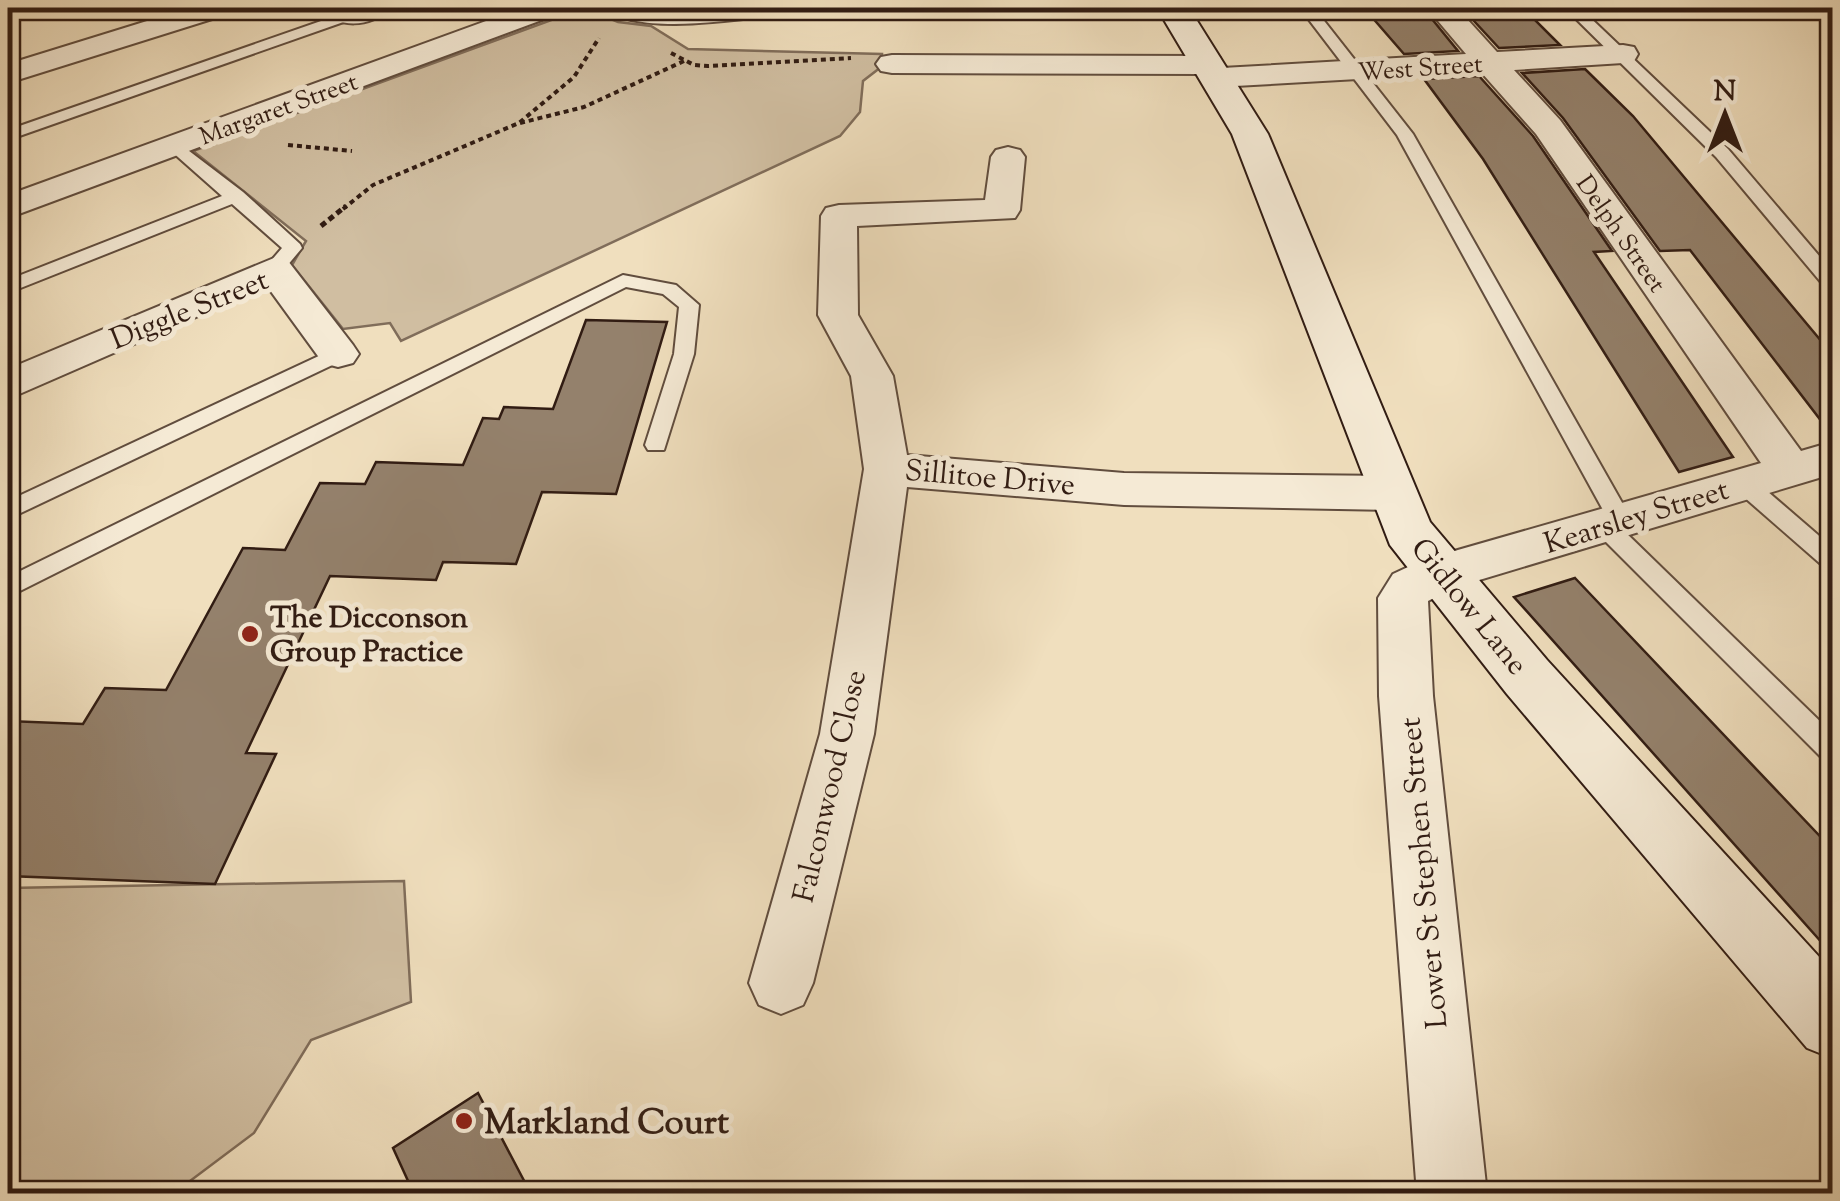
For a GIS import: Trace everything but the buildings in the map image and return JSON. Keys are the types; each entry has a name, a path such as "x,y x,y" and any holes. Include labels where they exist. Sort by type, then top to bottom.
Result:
{"street":[{"path":"8,74 218,8"},
{"name":"Margaret Street","path":"8,207 548,8"},
{"name":"Gidlow Lane","path":"1174,8 1250,134 1408,531 1527,678 1832,1023"},
{"name":"Delph Street","path":"1440,8 1548,128 1811,464"},
{"name":"West Street","path":"896,64 1356,72 1623,54"},
{"name":"Sillitoe Drive","path":"1008,157 1002,210 839,216 838,315 872,376 887,469 1124,488 1392,493"},
{"name":"Diggle Street","path":"8,385 283,259 338,354"},
{"name":"Kearsley Street","path":"1440,573 1811,464"},
{"name":"Falconwood Close","path":"781,983 848,734 887,469"},
{"name":"Lower St Stephen Street","path":"1440,573 1412,586 1403,598 1406,696 1452,1194"}],"lane":[{"path":"8,18 42,8"},
{"path":"613,10 634,18 657,20 803,8"},
{"path":"1306,8 1404,134 1613,524 1832,750"},
{"path":"1572,8 1722,153 1832,282"},
{"path":"8,135 352,10"},
{"path":"176,146 237,196 283,259"},
{"path":"8,287 237,196"},
{"path":"8,588 437,370 623,281 669,289 689,305 684,354 656,445"},
{"path":"8,511 338,354"},
{"path":"1744,484 1832,560"}],"path":[{"path":"613,10 619,24 684,60 708,66 888,57 896,64"},
{"path":"519,123 574,77 613,10"},
{"path":"283,259 373,185 519,123 562,116 643,83 684,60"}],"shaded area":[{"path":"584,8 618,22 651,26 688,49 882,54 881,67 863,81 860,112 840,136 401,341 390,323 343,329 292,265 306,241 193,151"},
{"path":"404,881 411,1002 311,1040 254,1133 174,1193 8,1193 8,888"}],"place":[{"name":"The Dicconson Group Practice","path":"250,634"},
{"name":"Markland Court","path":"464,1121"}]}
